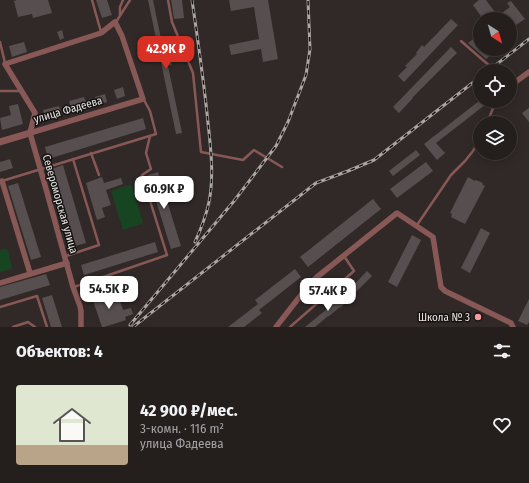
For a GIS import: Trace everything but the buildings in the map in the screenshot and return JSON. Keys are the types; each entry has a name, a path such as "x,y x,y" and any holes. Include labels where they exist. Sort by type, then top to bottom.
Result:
{"street":[{"path":"30,133 35,113 5,64 101,32 115,22 122,36 143,99"},
{"path":"517,81 529,72"},
{"name":"улица Фадеева","path":"0,142 143,99"},
{"name":"Североморская улица","path":"30,133 81,311 81,327"},
{"path":"1,182 30,274"},
{"path":"276,327 312,281 397,213 433,237 441,288 511,323 513,327"},
{"path":"0,283 67,263"}],"lane":[{"path":"92,0 101,32"},
{"path":"120,16 120,7 124,0"},
{"path":"115,22 130,0"},
{"path":"168,0 172,22 193,73 201,152 244,160 254,150 282,167"},
{"path":"461,41 487,64"},
{"path":"0,42 5,64"},
{"path":"0,91 21,91"},
{"path":"1,182 156,134 150,111 143,99"},
{"path":"73,287 167,255 142,175 151,169 146,153 150,136"},
{"path":"416,226 451,175 473,151"},
{"path":"92,153 99,175"},
{"path":"64,256 99,245 74,159"},
{"path":"290,327 354,271 344,256"},
{"path":"0,307 37,296 47,327"},
{"path":"13,327 28,322 35,327"}],"green space":[{"path":"131,184 143,223 123,230 111,191"},
{"path":"0,250 8,250 12,268 0,272"}],"railway":[{"path":"192,0 201,62 212,173 211,192 208,207 195,242"},
{"path":"130,325 234,201 276,146 288,122 306,75 310,49 308,0"},
{"path":"497,64 529,39"},
{"path":"133,327 316,183 374,160 473,82"}],"place":[{"name":"Школа № 3","path":"478,317"}]}
